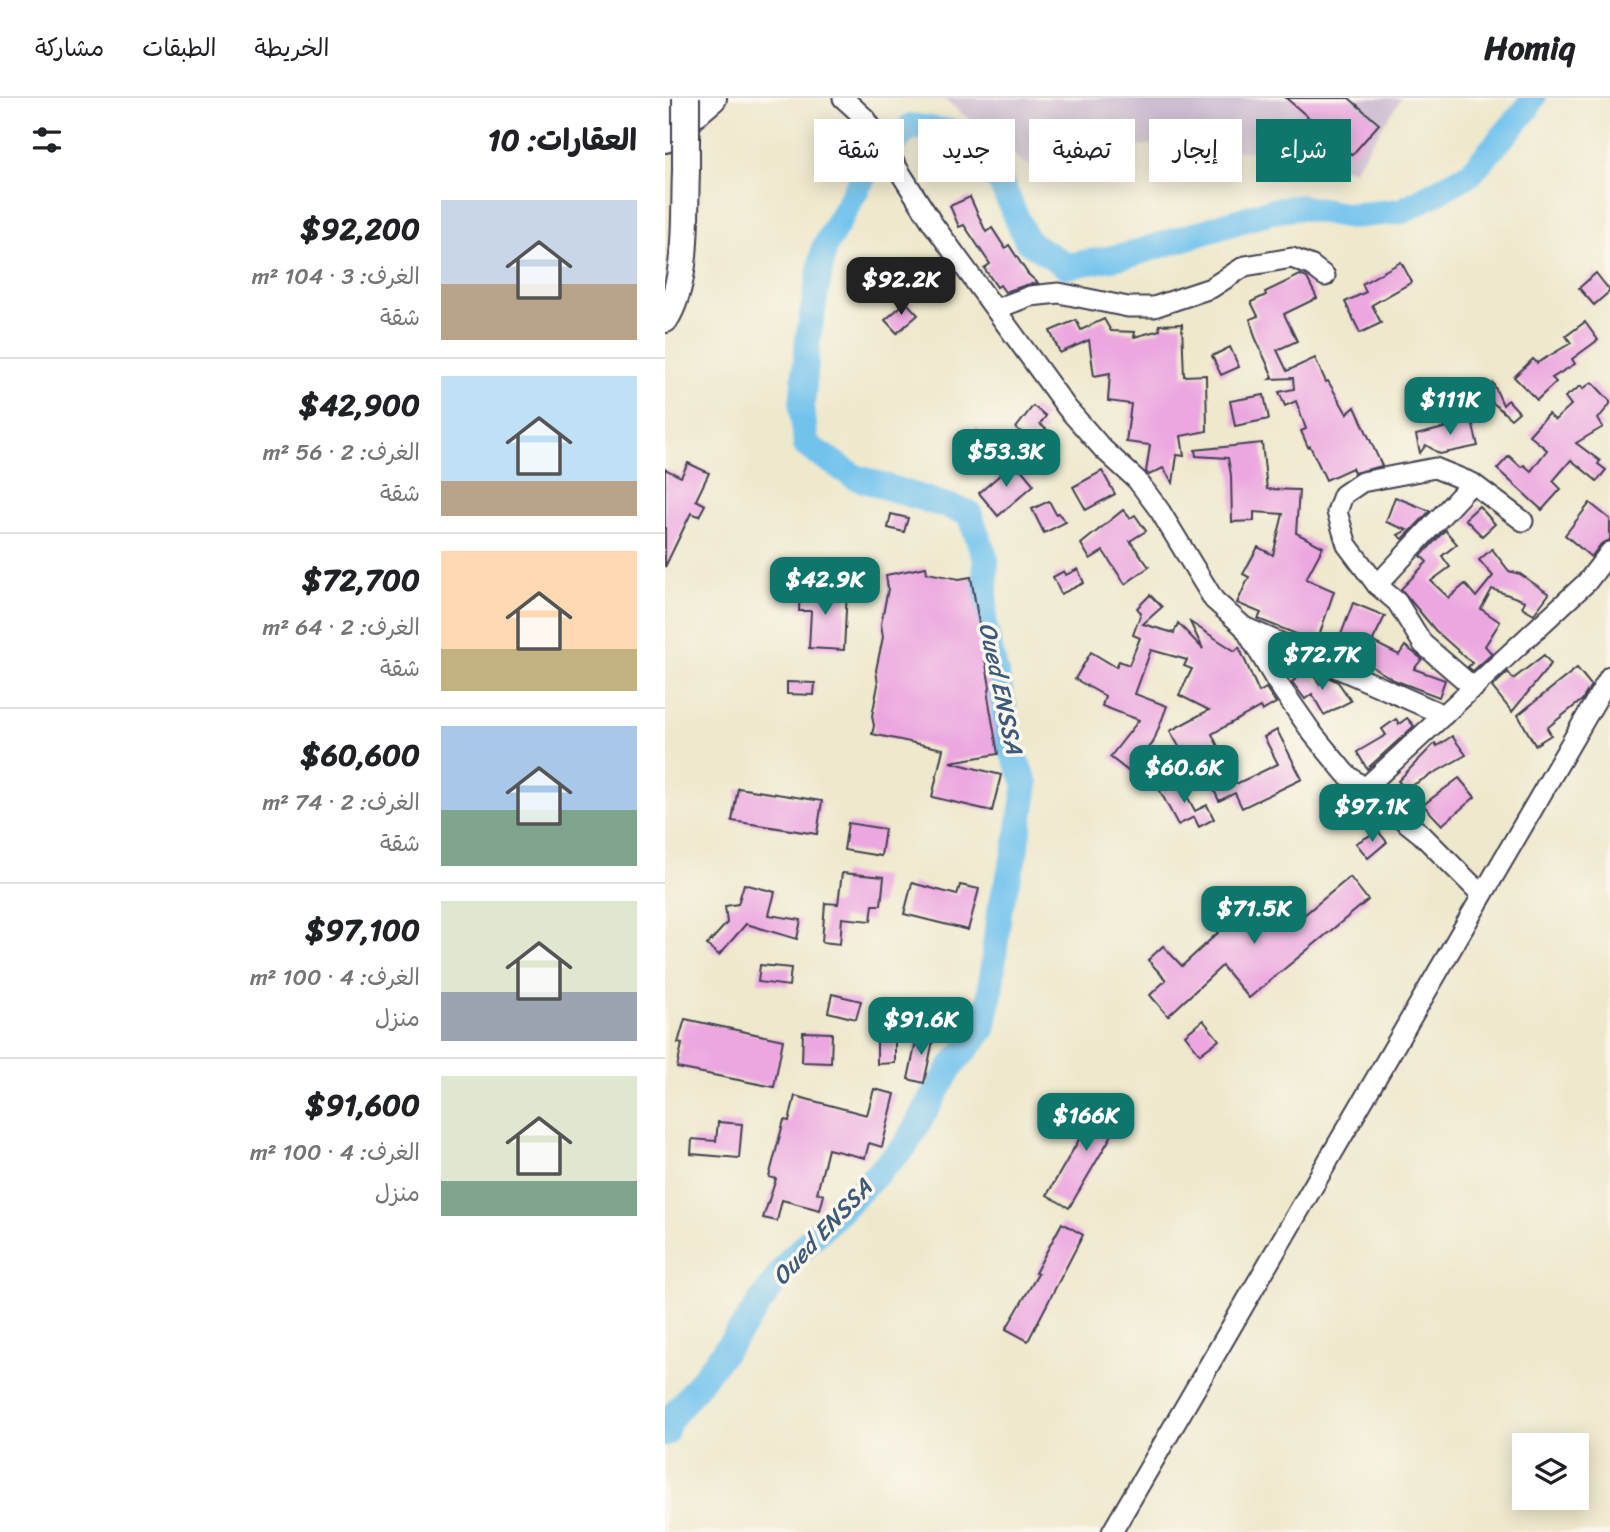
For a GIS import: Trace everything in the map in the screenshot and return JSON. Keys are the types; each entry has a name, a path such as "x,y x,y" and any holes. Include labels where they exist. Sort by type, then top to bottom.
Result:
{"highway":[{"path":"665,111 680,98"},
{"path":"665,319 675,296 681,263 686,171 686,98"},
{"path":"665,138 713,98"}],"street":[{"path":"843,98 866,120 933,224 1067,408 1103,449 1137,480 1160,511 1214,600 1244,626 1444,715"},
{"path":"996,309 1030,296 1059,293 1128,307 1154,307 1211,288 1245,266 1292,258 1312,266 1325,276"},
{"path":"1474,688 1423,644 1397,602 1377,584 1347,544 1337,512 1343,495 1361,482 1435,468 1472,484 1523,521"},
{"path":"1377,584 1472,484"},
{"path":"1364,788 1587,582 1610,552"},
{"path":"1244,626 1276,681 1313,734 1345,773 1421,834 1482,895"},
{"path":"1112,1532 1610,676"}],"shaded area":[{"path":"943,98 1401,98 1354,170 1351,169 1351,119 1256,119 1256,153 1242,151 1242,119 1149,119 1149,145 1135,147 1135,119 1029,119 1029,165 1026,165 1015,156 1015,119 969,119"}],"building":[{"path":"1286,98 1349,98 1379,124 1352,155 1351,119 1310,119"},
{"path":"970,197 986,232 992,228 1005,248 1009,245 1028,274 1038,283 1005,292 1000,285 997,287 984,268 990,264 964,225 959,227 950,206"},
{"path":"1401,262 1412,282 1372,305 1381,323 1360,333 1345,302 1366,292 1362,284"},
{"path":"887,266 909,288 899,298 877,276"},
{"path":"1596,273 1610,291 1594,305 1579,288"},
{"path":"1300,275 1307,278 1317,298 1284,314 1297,341 1277,350 1287,371 1315,358 1326,382 1328,381 1347,414 1355,407 1382,466 1354,473 1352,468 1326,480 1301,431 1306,429 1296,401 1285,406 1279,392 1294,389 1293,378 1270,379 1273,377 1250,319 1258,316 1251,302"},
{"path":"906,302 918,315 897,333 885,320"},
{"path":"1104,319 1111,331 1135,332 1134,337 1160,330 1159,325 1182,324 1184,376 1206,375 1207,431 1181,436 1184,456 1177,455 1173,483 1163,468 1149,475 1146,472 1150,445 1126,442 1131,404 1108,401 1110,373 1094,376 1089,340 1060,353 1050,331 1076,320 1081,330"},
{"path":"1585,322 1598,340 1572,359 1575,364 1552,378 1556,382 1537,400 1514,377 1533,359 1537,363 1571,343 1566,336"},
{"path":"1230,347 1239,367 1221,375 1212,356"},
{"path":"1592,382 1610,404 1598,419 1603,427 1576,443 1600,461 1598,464 1606,470 1597,481 1571,460 1553,481 1561,489 1542,510 1497,469 1509,456 1521,467 1524,465 1531,471 1547,450 1529,435 1548,414 1555,420 1571,405 1565,397"},
{"path":"1493,383 1503,405 1508,400 1519,412 1511,419 1482,393"},
{"path":"1264,395 1269,419 1235,426 1230,401"},
{"path":"1033,406 1046,416 1040,424 1047,430 1030,439 1016,428"},
{"path":"1471,417 1478,446 1440,454 1426,445 1420,453 1416,435 1452,426 1451,421"},
{"path":"976,431 995,440 983,462 965,453"},
{"path":"1262,443 1267,489 1299,490 1296,533 1323,547 1306,579 1334,591 1317,642 1258,619 1261,613 1237,603 1249,577 1243,574 1258,547 1273,555 1283,514 1254,512 1254,521 1232,522 1228,458 1196,456 1195,450"},
{"path":"1015,462 1034,485 998,516 979,493"},
{"path":"688,463 709,473 696,500 705,505 699,516 691,513 665,567 665,469 681,477"},
{"path":"1102,471 1115,494 1086,510 1073,487"},
{"path":"1395,497 1430,511 1403,539 1398,535 1407,530 1386,522"},
{"path":"1049,501 1056,514 1066,522 1044,533 1032,509"},
{"path":"1590,503 1610,519 1610,540 1601,544 1591,557 1565,535"},
{"path":"1479,506 1495,524 1482,536 1465,519"},
{"path":"1123,510 1130,518 1135,515 1146,531 1130,541 1149,567 1125,584 1103,551 1090,559 1081,544"},
{"path":"891,514 908,518 904,532 888,528"},
{"path":"1445,530 1457,544 1442,556 1450,567 1431,581 1449,598 1465,584 1476,597 1493,576 1479,560 1492,549 1509,571 1520,574 1549,594 1534,614 1522,607 1525,601 1492,589 1481,609 1500,622 1485,646 1492,654 1473,671 1468,667 1472,663 1435,630 1401,589 1427,562 1421,556"},
{"path":"926,567 927,573 959,579 971,577 990,687 988,696 998,754 950,762 1001,775 992,811 932,797 943,749 872,734 872,716 878,685 876,670 883,637 881,624 888,589 886,575"},
{"path":"1078,569 1084,583 1061,594 1053,577 1064,571 1066,575"},
{"path":"800,588 847,590 844,650 809,648 811,611 799,611"},
{"path":"1150,595 1162,607 1143,624 1174,633 1178,623 1203,649 1190,622 1235,651 1239,647 1259,692 1266,688 1276,703 1262,711 1260,707 1212,734 1236,784 1278,764 1264,737 1277,730 1302,779 1242,808 1235,793 1219,801 1196,751 1185,757 1170,731 1209,710 1179,695 1192,669 1184,666 1187,660 1151,650 1135,694 1167,706 1153,743 1138,761 1145,766 1136,777 1110,757 1139,720 1102,706 1105,696 1075,679 1091,652 1116,667 1119,661 1129,665 1140,638 1133,635 1141,613 1137,608"},
{"path":"1353,603 1385,616 1373,640 1375,643 1399,655 1405,646 1422,659 1414,669 1445,680 1439,697 1394,680 1368,664 1366,667 1334,653"},
{"path":"1544,655 1551,664 1512,712 1492,687 1508,672 1513,679"},
{"path":"1577,668 1591,685 1582,700 1547,728 1551,735 1535,745 1518,715"},
{"path":"1308,669 1320,684 1328,677 1338,682 1351,701 1324,715 1312,694 1305,699 1292,682"},
{"path":"787,682 815,683 814,695 787,694"},
{"path":"1407,718 1414,726 1367,769 1357,752 1386,735 1382,729 1396,719 1399,724"},
{"path":"1452,736 1466,755 1413,785 1408,791 1398,781 1435,743 1437,746"},
{"path":"1459,778 1475,797 1442,825 1423,805"},
{"path":"1178,779 1195,811 1207,805 1214,819 1199,827 1194,817 1178,825 1159,789"},
{"path":"738,788 822,801 817,834 732,821"},
{"path":"848,823 885,829 881,856 844,850"},
{"path":"1378,831 1387,842 1368,858 1356,843"},
{"path":"842,873 884,877 881,905 873,905 871,921 842,918 840,944 822,942 825,903 838,904"},
{"path":"1350,877 1368,900 1249,998 1222,966 1168,1016 1150,995 1166,980 1148,960 1163,946 1182,966 1263,891 1293,924"},
{"path":"912,883 957,895 960,885 979,889 968,930 904,914"},
{"path":"744,884 775,892 769,915 801,920 797,939 746,924 719,955 707,945 727,923 725,906 738,904"},
{"path":"760,965 791,968 789,986 758,982"},
{"path":"832,994 861,1001 856,1019 828,1012"},
{"path":"685,1019 783,1040 774,1087 677,1068 682,1044 678,1043"},
{"path":"1203,1020 1219,1040 1200,1054 1185,1035"},
{"path":"803,1032 832,1033 831,1063 802,1062"},
{"path":"918,1032 934,1036 924,1083 908,1079"},
{"path":"877,1034 895,1034 895,1063 877,1064"},
{"path":"874,1089 895,1094 882,1147 869,1143 865,1158 828,1149 817,1193 824,1195 820,1210 782,1200 777,1221 763,1218 776,1179 769,1177 784,1120 789,1121 795,1096 867,1115"},
{"path":"1103,1098 1126,1111 1069,1208 1047,1195"},
{"path":"718,1122 742,1124 739,1158 691,1154 692,1139 716,1141"},
{"path":"1062,1223 1083,1235 1028,1341 1006,1329 1038,1274 1035,1273"}],"waterway":[{"name":"Oued ENSSA","path":"665,1433 669,1421 740,1331 791,1259 905,1146 950,1068 983,1029 999,911 1015,853 1026,784 1009,744 1004,707 984,624 986,560 969,513 855,477 806,445 802,406 808,338 824,248 867,170 911,126 966,134 1001,183 1027,241 1067,266 1129,255 1271,211 1300,207 1350,216 1402,211 1471,173 1525,111 1533,98"}]}
